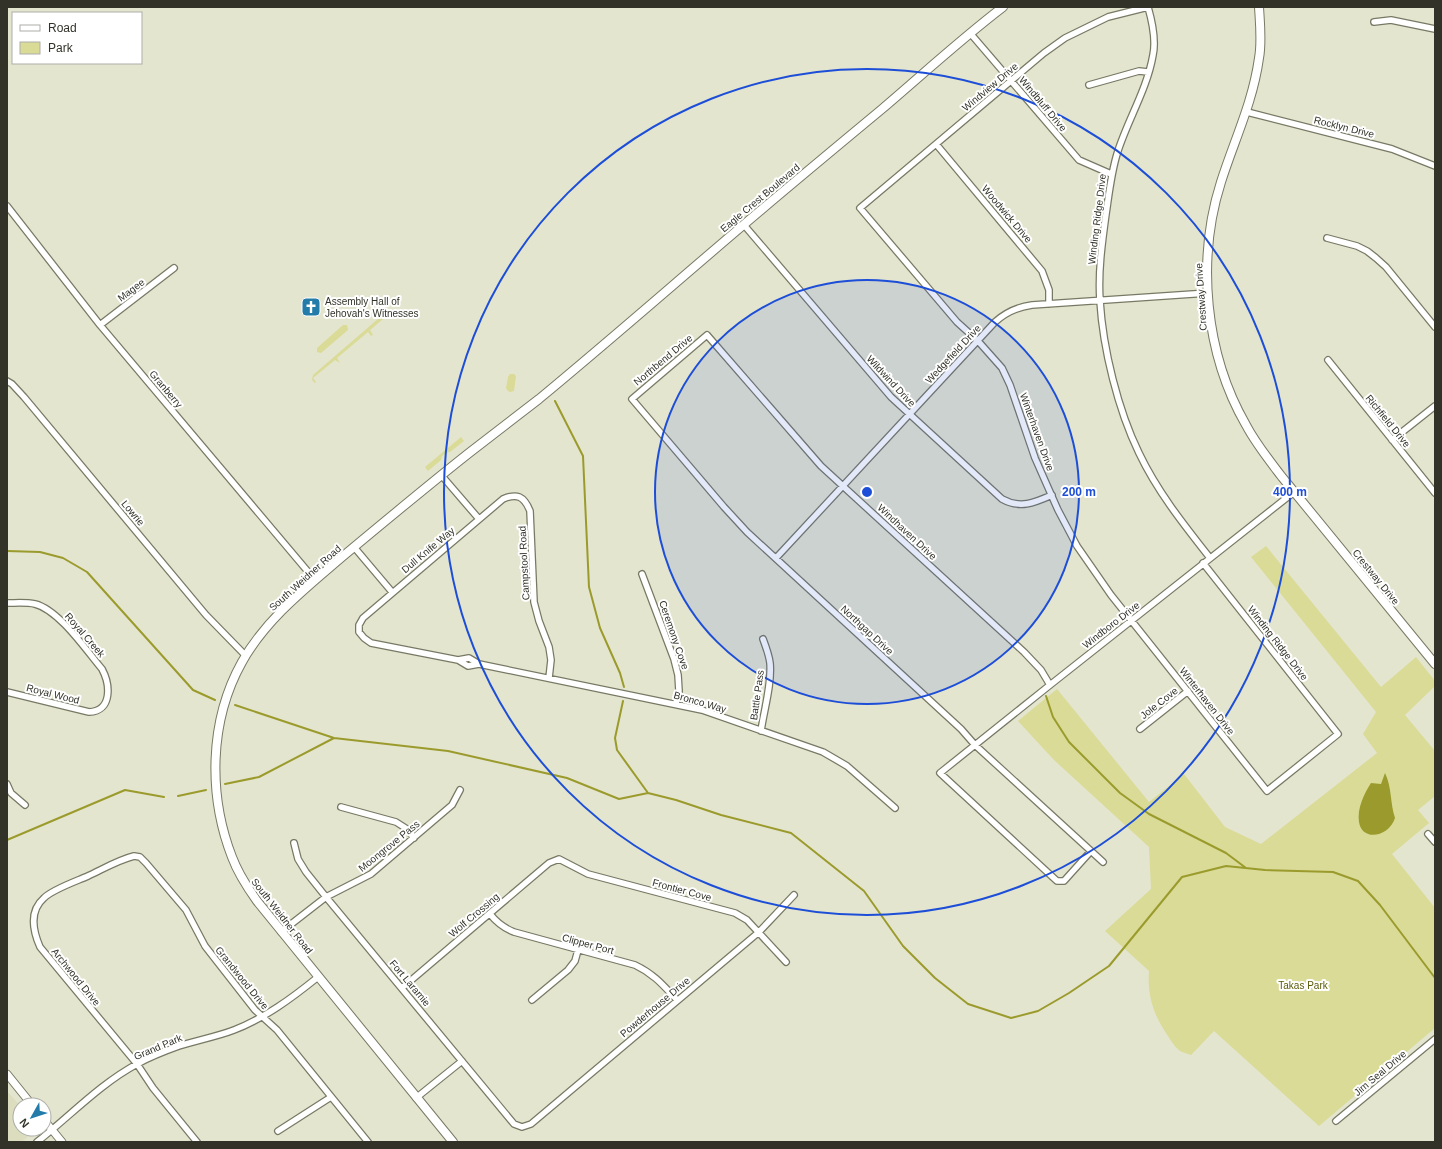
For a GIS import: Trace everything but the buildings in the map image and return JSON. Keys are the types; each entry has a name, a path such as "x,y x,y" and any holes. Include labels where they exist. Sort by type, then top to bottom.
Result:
{"main road":[{"name":"Eagle Crest Boulevard","path":"531,406 626,327 970,33 1003,7"},
{"name":"Crestway Drive","path":"1259,7 1260,58 1247,112 1221,182 1213,214 1208,247 1208,293 1211,325 1221,369 1232,399 1261,450 1435,664"},
{"name":"South Weidner Road","path":"452,1142 257,902 242,879 223,830 217,800 215,763 217,737 222,711 230,688 246,656 259,636 286,606 354,547 531,406"}],"street":[{"name":"Winding Ridge Drive","path":"1148,7 1153,22 1154,54 1117,153 1111,174 1101,253 1100,300 1105,340 1113,378 1125,419 1139,453 1160,492 1210,558"},
{"name":"Windview Drive","path":"860,208 1010,81 1064,38 1108,17 1148,7"},
{"path":"1374,22 1391,20 1435,29"},
{"name":"Windbluff Drive","path":"970,33 1079,160 1111,174"},
{"path":"1089,85 1139,71 1148,72"},
{"name":"Rocklyn Drive","path":"1247,112 1392,149 1435,166"},
{"name":"Woodwick Drive","path":"936,144 1042,271 1049,290 1049,304"},
{"name":"Granberry","path":"7,206 100,325 315,580"},
{"name":"Winterhaven Drive","path":"860,208 957,322 996,360 1006,376 1035,458 1058,510 1077,546 1111,595 1267,790"},
{"name":"Wildwind Drive","path":"744,225 891,397 1002,499 1009,503 1035,503 1052,494"},
{"path":"1328,238 1356,246 1367,251 1376,258 1386,267 1435,327"},
{"name":"Magee","path":"100,325 174,268"},
{"name":"Wedgefield Drive","path":"776,558 995,322 1009,312 1020,307 1049,304 1208,293"},
{"name":"Northbend Drive","path":"632,399 707,335"},
{"name":"Windhaven Drive","path":"707,335 821,466 1024,652 1041,670 1050,685"},
{"name":"Richfield Drive","path":"1328,360 1435,493"},
{"name":"Lowrie","path":"7,381 12,384 24,397 206,615 246,656"},
{"name":"Northgap Drive","path":"632,399 747,532 961,729 975,745 1103,862"},
{"path":"1392,440 1435,406"},
{"path":"442,476 479,519"},
{"name":"Windboro Drive","path":"1091,851 1064,881 1057,882 940,773 1294,492"},
{"name":"Dull Knife Way","path":"359,632 359,625 363,618 392,592 502,499 511,496 519,496"},
{"name":"Campstool Road","path":"519,496 526,502 530,511 534,602 539,621 549,647 551,660 548,678"},
{"path":"354,547 392,592"},
{"name":"Winding Ridge Drive","path":"1203,563 1338,734 1267,790"},
{"name":"Ceremony Cove","path":"642,574 674,659 678,675 676,704"},
{"name":"Royal Creek","path":"7,603 35,604 49,611 62,622 102,669 106,678 108,692 102,708 96,712"},
{"name":"Bronco Way","path":"359,632 370,643 458,660 468,666 479,664 702,710 823,752 835,758 860,776 895,808"},
{"name":"Battle Pass","path":"761,731 769,683 770,664 763,639"},
{"name":"Jole Cove","path":"1140,729 1188,691"},
{"name":"Royal Wood","path":"7,692 85,711 96,712"},
{"path":"7,784 11,793 25,806"},
{"name":"Moongrove Pass","path":"281,932 326,897 371,874 452,805 460,790"},
{"path":"341,807 396,822 407,829 414,838"},
{"path":"1428,834 1435,842"},
{"name":"Fort Laramie","path":"294,843 298,860 326,897 514,1124 522,1127"},
{"name":"Archwood Drive","path":"140,857 129,857 44,898 37,908 33,923 35,935 40,947 137,1064 152,1088 197,1142"},
{"name":"Grandwood Drive","path":"140,857 186,910 205,946 255,1010 277,1030 368,1142"},
{"name":"Wolf Crossing","path":"402,988 549,863 559,859"},
{"name":"Frontier Cove","path":"559,859 588,874 735,913 748,920 786,962"},
{"name":"Powderhouse Drive","path":"522,1127 531,1124 759,932 794,895"},
{"name":"Clipper Port","path":"490,914 504,928 514,932 635,965 648,972 658,980 677,1000"},
{"path":"532,1000 568,970 575,961 578,950"},
{"name":"Grand Park","path":"52,1130 116,1077 137,1064 179,1046 232,1031 262,1017 318,978"},
{"name":"Jim Seal Drive","path":"1336,1121 1435,1039"},
{"path":"416,1098 462,1061"},
{"path":"7,1074 26,1097"},
{"path":"278,1131 331,1097"},
{"path":"52,1130 62,1142"}],"shaded area":[{"path":"1385,773 1389,784 1395,818 1392,824 1382,833 1370,835 1361,828 1359,822 1360,806 1371,783 1381,784"},
{"path":"7,1091 12,1097 12,1137 28,1137 21,1142 7,1142"}],"green space":[{"path":"386,312 391,312 394,317 389,314 370,330 373,335 371,336 368,332 337,358 340,363 335,360 313,378 316,382 315,383 312,380 313,375"},
{"path":"343,325 347,325 348,330 321,353 317,352 317,348"},
{"path":"510,374 514,374 516,376 514,391 510,392 506,388"},
{"path":"461,437 464,441 450,452 442,456 441,460 428,471 425,467"},
{"name":"Takas Park","path":"1266,546 1381,687 1416,657 1435,681 1435,686 1405,715 1435,751 1435,796 1418,810 1429,823 1392,854 1435,908 1435,1028 1319,1126 1214,1031 1191,1055 1180,1051 1172,1042 1159,1021 1152,1005 1149,989 1149,971 1105,931 1151,889 1149,847 1054,760 1018,721 1057,689 1149,802 1184,774 1225,827 1261,844 1377,753 1363,734 1376,712 1251,557"}],"waterway":[{"path":"555,401 583,456 589,587 600,628 620,673 624,687"},
{"path":"7,551 40,552 63,558 87,572 193,690 215,700"},
{"path":"1046,696 1053,717 1069,742 1120,793 1149,814 1226,853 1246,868"},
{"path":"623,701 615,738 617,750 648,793"},
{"path":"235,705 334,738 448,751 567,778 619,799 648,793 676,800 721,815 791,833 864,891 903,946 935,978 968,1004 1011,1018 1038,1011 1069,993 1109,966 1182,877 1226,866 1265,870 1333,872 1358,881 1380,905 1435,978"},
{"path":"225,784 259,777 334,738"},
{"path":"7,840 125,790 164,797"},
{"path":"178,796 206,790"}],"place":[{"name":"Assembly Hall of Jehovah's Witnesses","path":"311,307"}]}
